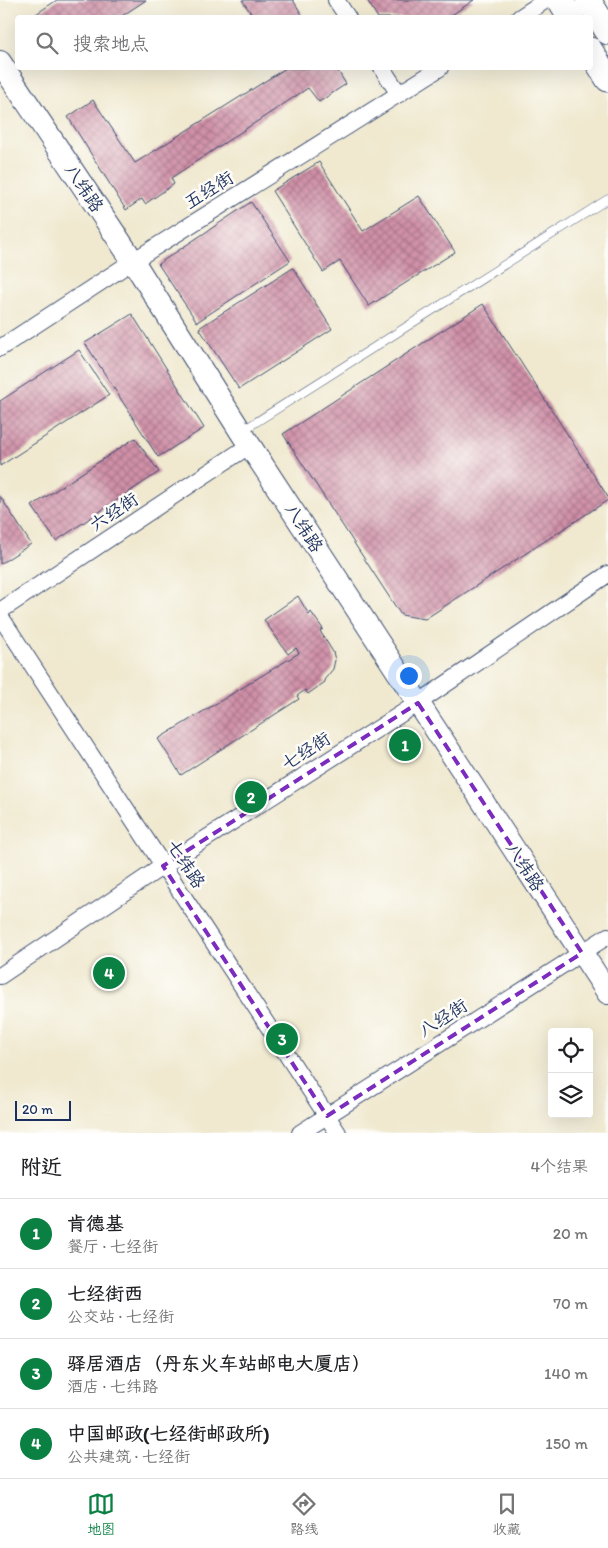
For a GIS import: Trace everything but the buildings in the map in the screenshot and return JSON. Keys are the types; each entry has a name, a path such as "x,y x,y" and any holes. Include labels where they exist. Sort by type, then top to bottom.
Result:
{"main road":[{"path":"560,0 569,15"},
{"path":"588,0 608,32"},
{"path":"593,55 608,79"}],"street":[{"path":"336,0 346,15"},
{"path":"524,15 546,0"},
{"name":"八纬路","path":"0,62 132,261 245,438 608,993"},
{"path":"383,70 399,94"},
{"name":"五经街","path":"0,348 132,261 437,70"},
{"name":"六经街","path":"0,611 245,438"},
{"name":"七经街","path":"0,976 163,866 418,703 608,574"},
{"name":"七纬路","path":"0,616 338,1133"},
{"name":"八经街","path":"300,1133 608,936"}],"lane":[{"path":"245,438 608,199"}],"highlighted area":[{"path":"418,703 582,953 327,1116 163,866"}],"place":[{"name":"肯德基","path":"405,745"},
{"name":"七经街西","path":"251,797"},
{"name":"中国邮政(七经街邮政所)","path":"109,973"},
{"name":"驿居酒店（丹东火车站邮电大厦店）","path":"282,1039"}]}
